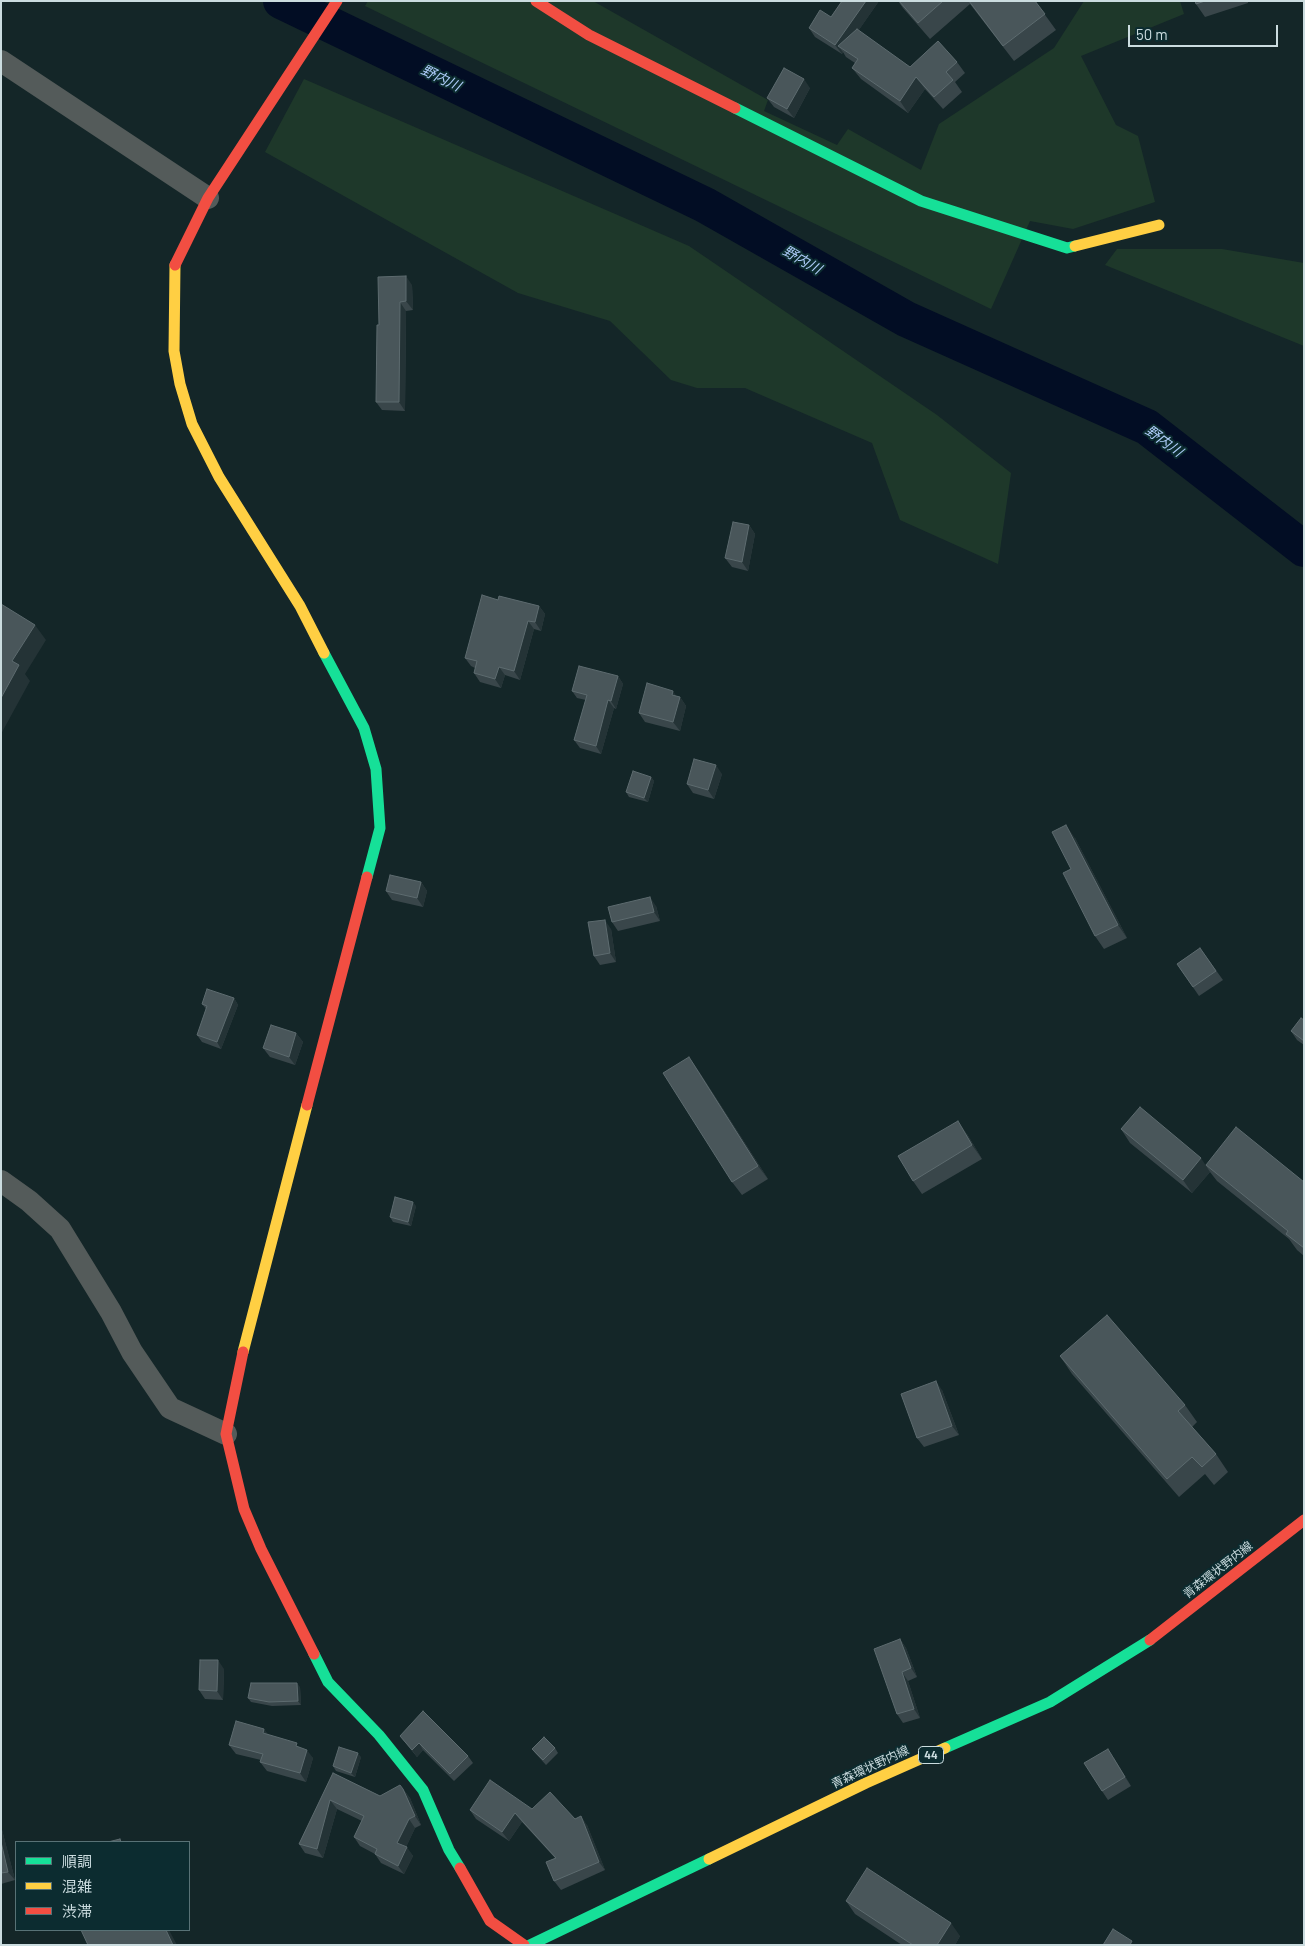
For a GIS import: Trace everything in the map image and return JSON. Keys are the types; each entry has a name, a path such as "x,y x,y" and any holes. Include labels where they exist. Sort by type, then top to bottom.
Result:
{"street":[{"path":"337,1 208,198 175,264 174,351 180,384 192,424 219,477 300,606 364,728 376,769 380,828 252,1312 226,1434 244,1509 261,1549 328,1682 379,1735 423,1790 449,1850 490,1921 524,1945"},
{"path":"536,1 589,34 921,201 1067,248 1158,225"},
{"path":"1,61 208,198"},
{"path":"1,1181 29,1201 60,1229 111,1312 132,1352 170,1408 226,1434"},
{"name":"青森環状野内線","path":"530,1945 866,1783 1050,1702 1161,1633 1304,1520"}],"green space":[{"path":"368,1 593,1 768,100 764,111 837,145 848,129 921,170 939,124 1054,48 1084,1 1180,1 1184,14 1081,56 1116,125 1138,136 1155,202 1073,229 1030,221 991,309 365,6"},
{"path":"304,79 689,246 937,415 1011,473 998,564 900,520 872,443 745,388 697,388 671,380 610,321 518,293 265,152"},
{"path":"1117,249 1222,249 1304,263 1304,346 1105,265"}],"building":[{"path":"842,1 866,1 835,45 809,28 820,10 831,17"},
{"path":"899,1 943,1 918,23"},
{"path":"969,1 1035,1 1045,14 1003,46"},
{"path":"857,29 910,67 938,41 957,62 946,72 953,80 934,97 916,77 900,101 852,68 858,59 838,46"},
{"path":"784,68 804,79 787,109 767,98"},
{"path":"406,276 406,301 400,302 399,402 376,402 377,325 379,325 378,277"},
{"path":"733,522 749,525 742,562 725,558"},
{"path":"482,595 498,600 499,596 539,606 535,622 528,621 514,671 499,667 495,679 474,673 477,661 465,658"},
{"path":"1,604 35,625 12,661 19,665 1,698"},
{"path":"579,666 618,676 611,701 608,700 596,746 574,740 587,695 572,691"},
{"path":"647,683 673,691 672,695 680,697 673,722 639,713"},
{"path":"694,759 716,765 708,790 687,784"},
{"path":"633,771 651,777 644,798 626,792"},
{"path":"1066,825 1118,925 1095,936 1063,873 1071,869 1052,832"},
{"path":"390,875 421,882 417,898 386,891"},
{"path":"650,897 654,912 612,922 608,907"},
{"path":"605,920 610,953 594,956 588,922"},
{"path":"1200,948 1216,971 1193,987 1177,964"},
{"path":"207,989 234,998 217,1042 197,1035 207,1006 202,1004"},
{"path":"1301,1018 1304,1020 1304,1041 1291,1031"},
{"path":"271,1025 296,1033 289,1057 263,1048"},
{"path":"689,1057 758,1166 732,1182 663,1073"},
{"path":"1140,1107 1201,1158 1183,1180 1121,1129"},
{"path":"958,1121 972,1145 913,1181 898,1156"},
{"path":"1236,1127 1304,1182 1304,1248 1286,1234 1288,1231 1206,1165"},
{"path":"395,1197 413,1202 408,1222 390,1217"},
{"path":"1107,1315 1185,1405 1178,1411 1216,1454 1202,1467 1192,1457 1167,1479 1060,1356"},
{"path":"936,1381 952,1426 917,1438 901,1394"},
{"path":"900,1639 911,1668 902,1672 914,1709 897,1714 874,1649"},
{"path":"200,1660 218,1660 217,1691 199,1690"},
{"path":"251,1683 297,1683 298,1701 269,1702 248,1698"},
{"path":"423,1711 468,1756 450,1774 419,1743 412,1750 400,1736"},
{"path":"236,1721 264,1729 263,1733 297,1743 296,1746 307,1750 300,1773 260,1762 263,1754 229,1745"},
{"path":"544,1737 555,1748 543,1760 532,1749"},
{"path":"339,1747 358,1753 351,1773 333,1766"},
{"path":"1108,1749 1125,1777 1102,1791 1084,1763"},
{"path":"333,1773 380,1796 400,1785 403,1789 415,1816 409,1819 397,1843 407,1847 398,1866 375,1854 377,1849 354,1837 364,1816 330,1800 317,1849 299,1844"},
{"path":"490,1780 532,1809 550,1792 575,1819 581,1816 599,1862 554,1881 546,1862 556,1858 515,1813 502,1832 470,1810"},
{"path":"1,1842 8,1872 1,1873"},
{"path":"867,1868 951,1923 937,1945 913,1945 846,1901"},
{"path":"1113,1929 1132,1941 1130,1945 1103,1945"},
{"path":"81,1931 166,1931 173,1945 88,1945"}],"waterway":[{"name":"野内川","path":"281,1 705,205 906,319 1147,427 1304,549"}],"traffic: fast":[{"path":"735,108 921,201 1067,248 1075,246"},
{"path":"324,653 364,728 376,769 380,828 367,877"},
{"path":"945,1748 1050,1702 1150,1640"},
{"path":"314,1654 328,1682 379,1735 423,1790 449,1850 460,1868"},
{"path":"530,1945 709,1859"}],"traffic: slow":[{"path":"1075,246 1159,225"},
{"path":"175,265 174,351 180,384 192,424 219,477 300,606 324,653"},
{"path":"243,1352 307,1105"},
{"path":"709,1859 866,1783 945,1748"}],"traffic: jam":[{"path":"175,265 208,198 337,1"},
{"path":"536,1 589,35 735,108"},
{"path":"307,1105 367,877"},
{"path":"243,1352 226,1434 244,1509 261,1549 314,1654"},
{"path":"1150,1640 1304,1520"},
{"path":"460,1868 490,1921 524,1945"}]}
